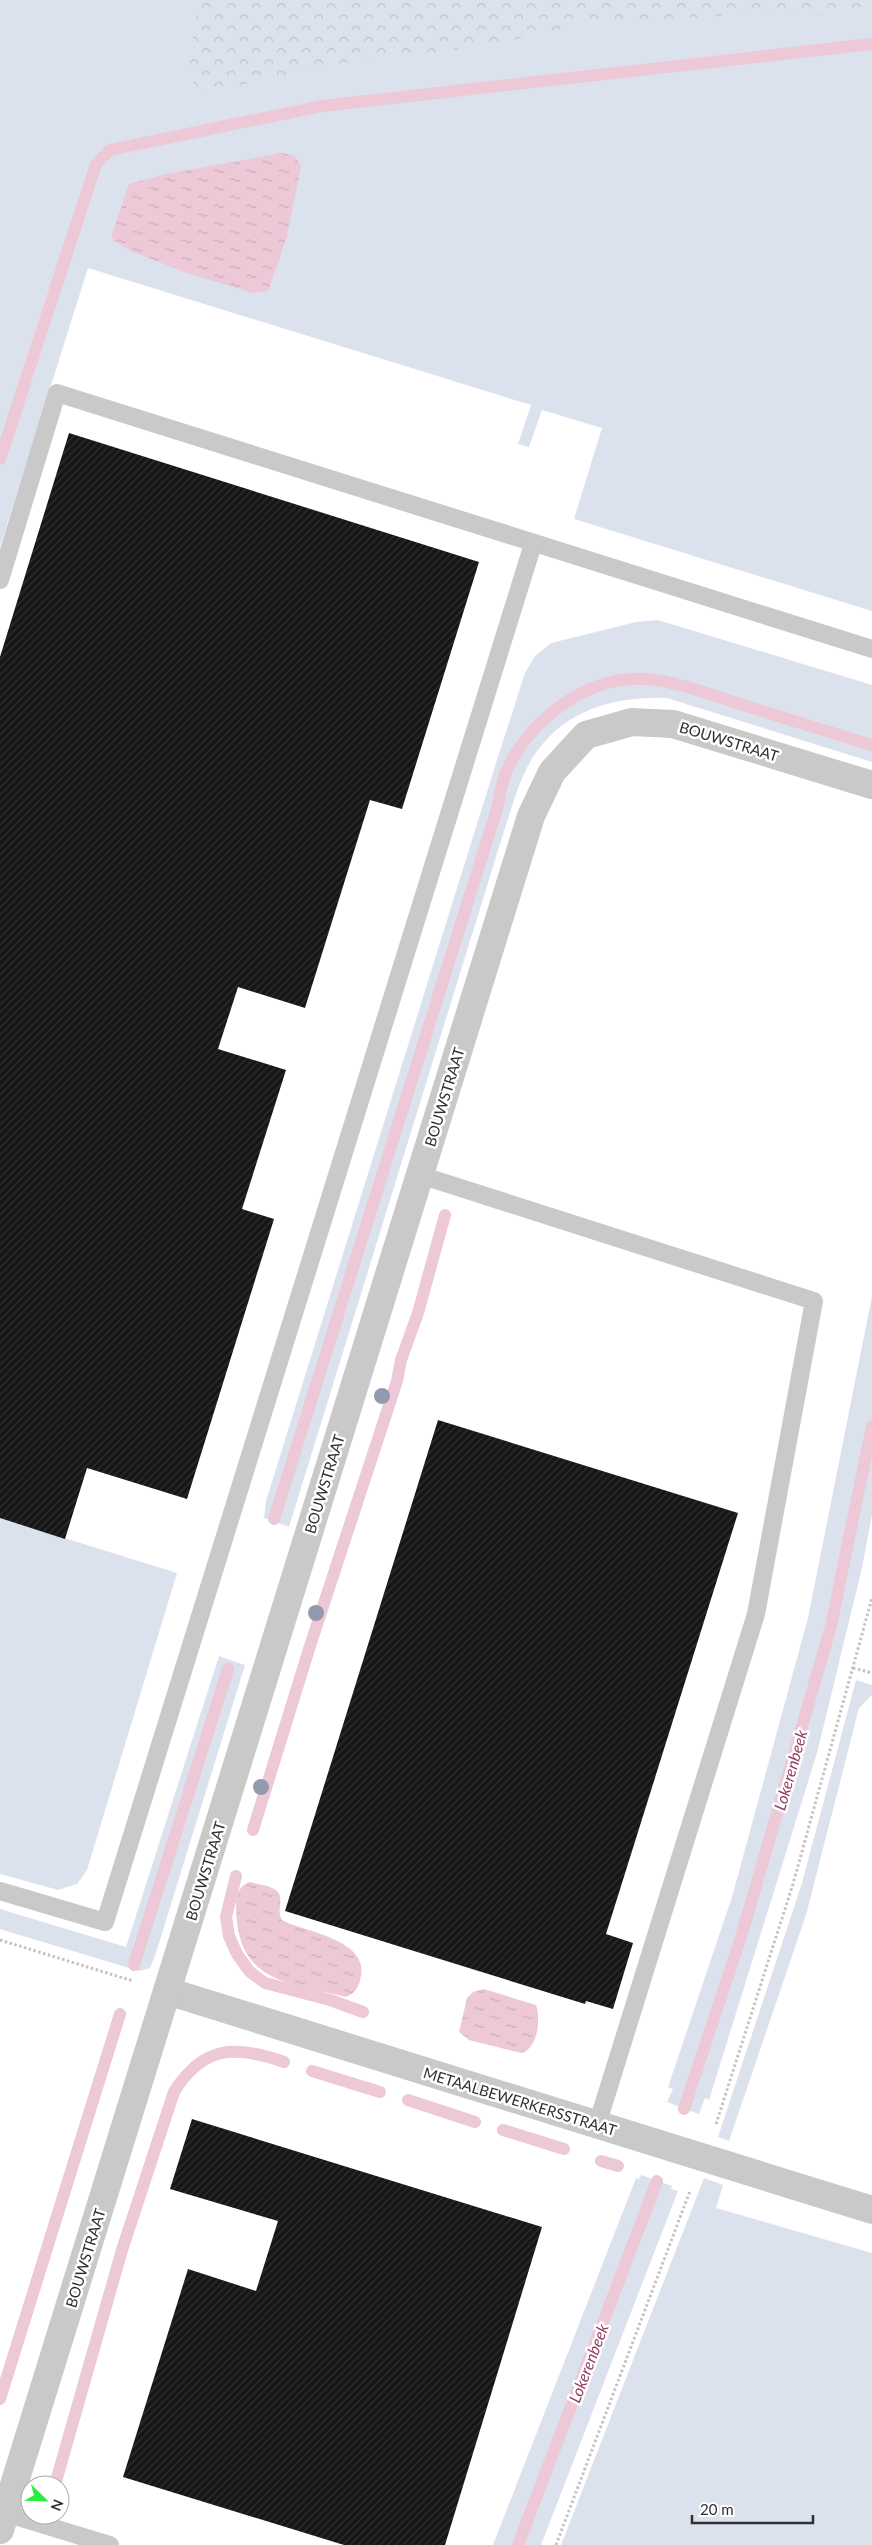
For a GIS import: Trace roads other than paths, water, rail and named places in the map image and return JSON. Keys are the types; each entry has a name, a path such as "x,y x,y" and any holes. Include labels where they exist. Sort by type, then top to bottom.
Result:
{"street":[{"name":"BOUWSTRAAT","path":"3,2521 531,816 552,772 586,735 632,722 673,724 872,785"},
{"name":"METAALBEWERKERSSTRAAT","path":"167,1991 872,2210"}],"lane":[{"path":"0,580 57,394 872,650"},
{"path":"0,1891 105,1922 533,544"},
{"path":"420,1175 814,1301 756,1614 597,2125"},
{"path":"3,2521 110,2545"}],"water":[{"path":"282,153 295,156 301,167 287,236 268,291 253,293 184,272 131,251 113,240 112,234 129,184 166,174"},
{"path":"250,1882 268,1886 277,1891 280,1898 280,1914 283,1921 334,1939 355,1954 361,1964 361,1976 355,1991 346,1997 304,1987 269,1975 255,1965 245,1951 239,1931 236,1906 239,1891 243,1885"},
{"path":"484,1989 536,2005 538,2018 537,2033 535,2040 527,2050 521,2053 469,2040 459,2032 467,1998 473,1992"}],"waterway":[{"path":"0,459 96,164 110,150 322,106 872,44"},
{"path":"274,1519 497,809 504,776 527,738 556,709 574,697 592,688 611,682 644,679 684,686 872,745"},
{"path":"253,1830 310,1646 397,1381 401,1360 418,1313 445,1215"},
{"name":"Lokerenbeek","path":"684,2109 742,1934 831,1626 872,1426"},
{"path":"134,1965 228,1669"},
{"path":"236,1876 226,1917 229,1936 237,1954 250,1972 265,1983 330,2000 363,2012"},
{"path":"0,2399 120,2014"},
{"path":"58,2475 122,2250 174,2092 197,2065 209,2057 222,2053 251,2053 284,2062"},
{"path":"312,2071 380,2092"},
{"path":"408,2100 475,2122"},
{"path":"503,2130 564,2149"},
{"path":"601,2161 618,2166"},
{"name":"Lokerenbeek","path":"518,2545 657,2181"}]}
